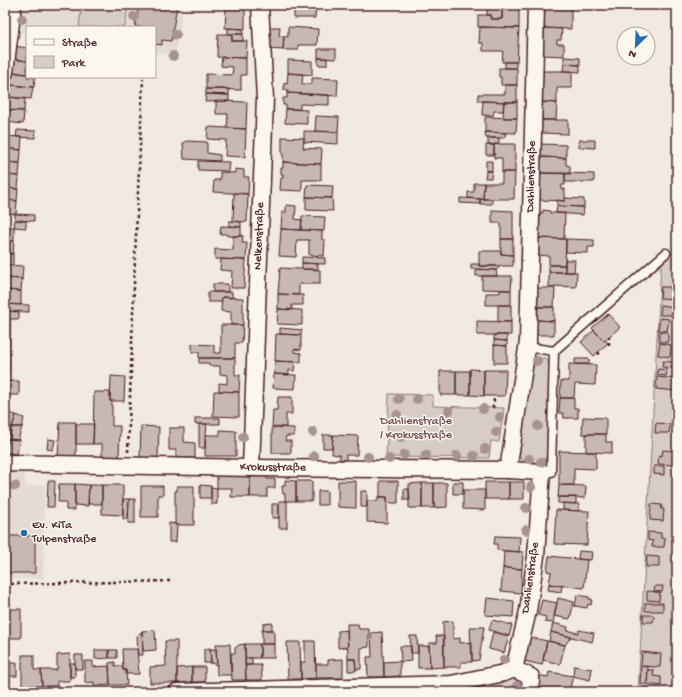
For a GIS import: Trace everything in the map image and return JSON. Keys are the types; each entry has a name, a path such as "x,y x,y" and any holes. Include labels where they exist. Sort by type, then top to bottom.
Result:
{"street":[{"path":"5,72 14,5"},
{"name":"Nelkenstraße","path":"251,468 265,99 260,5"},
{"name":"Dahlienstraße","path":"508,470 527,348 536,5"},
{"name":"Krokusstraße","path":"5,463 251,468 508,470 545,477"},
{"name":"Dahlienstraße","path":"514,669 528,611 545,477"},
{"path":"177,692 452,684 461,687 514,669 530,677 532,681 529,692"}],"lane":[{"path":"527,348 554,351 666,253"},
{"name":"Dahlienstraße","path":"545,477 554,351"}],"path":[{"path":"128,465 143,79"},
{"path":"609,336 609,347"},
{"path":"494,399 494,408"},
{"path":"5,584 173,580"}],"shaded area":[{"path":"20,5 183,5 175,55 156,52 156,26 26,26 26,33 16,32"},
{"name":"Ev. KiTa Tulpenstraße","path":"5,473 24,473 26,487 45,484 43,578 5,579"}],"green space":[{"path":"82,5 128,5 125,26 79,26"},
{"path":"677,249 677,692 638,692 661,264"},
{"path":"533,358 545,358 548,361 549,367 547,454 545,461 539,466 527,464 519,456"},
{"name":"Dahlienstraße / Krokusstraße","path":"389,394 433,395 433,406 504,408 499,442 491,441 489,458 386,457"},
{"path":"519,675 523,677 524,692 466,692 467,688"}],"building":[{"path":"139,5 177,5 171,41 162,40 162,45 156,44 156,26 135,26"},
{"path":"294,5 316,5 315,18 294,18"},
{"path":"487,5 502,5 502,19 492,19 490,15 487,15"},
{"path":"502,5 519,5 519,28 478,27 478,15 490,15 490,19 502,19"},
{"path":"545,5 571,5 571,29 544,28"},
{"path":"585,5 604,5 604,9 584,8"},
{"path":"226,7 245,8 245,29 225,28"},
{"path":"269,27 280,27 279,36 284,36 283,50 269,49"},
{"path":"288,27 318,29 317,45 298,45 298,50 283,50 284,36 288,37"},
{"path":"480,27 519,28 517,62 502,62 503,51 483,51 483,43 479,43"},
{"path":"228,28 243,29 243,34 228,34"},
{"path":"544,28 562,29 561,40 557,40 557,44 564,44 564,56 543,55"},
{"path":"218,34 232,34 232,41 247,41 246,58 217,57"},
{"path":"232,34 243,34 243,41 232,41"},
{"path":"14,46 26,48 26,61 13,59"},
{"path":"318,49 336,49 336,59 318,58"},
{"path":"222,57 246,58 246,75 241,75 241,90 206,89 206,74 232,75 233,67 221,66"},
{"path":"564,57 580,58 580,65 564,64"},
{"path":"318,58 327,58 327,65 318,65"},
{"path":"13,59 26,61 26,74 11,72"},
{"path":"288,60 312,61 312,75 288,73"},
{"path":"505,62 516,62 516,68 505,68"},
{"path":"564,64 580,65 580,72 563,71"},
{"path":"499,68 517,68 517,85 501,85"},
{"path":"543,71 572,71 572,88 557,88 557,103 542,102"},
{"path":"11,72 26,74 26,78 35,78 34,87 10,85"},
{"path":"288,73 303,74 302,84 312,84 312,78 338,79 337,96 287,93 288,90 284,90 284,83 287,84"},
{"path":"10,85 33,87 31,99 9,97"},
{"path":"505,85 517,85 517,102 478,101 478,94 505,94"},
{"path":"206,89 229,89 229,95 206,94"},
{"path":"287,93 329,95 329,105 300,104 300,109 286,109 286,105 283,105 283,98 287,98"},
{"path":"206,94 229,95 229,101 205,102"},
{"path":"9,97 25,99 24,111 7,110"},
{"path":"216,101 247,102 246,129 227,128 228,114 216,114"},
{"path":"483,101 504,102 503,111 494,111 493,116 482,115"},
{"path":"504,102 517,102 517,118 503,118"},
{"path":"542,102 557,103 556,120 542,120"},
{"path":"286,109 307,110 307,124 285,123"},
{"path":"7,110 24,111 23,124 6,122"},
{"path":"316,116 339,117 338,132 315,131"},
{"path":"485,117 517,118 516,133 485,132"},
{"path":"542,120 568,120 568,134 541,133"},
{"path":"208,127 246,129 245,157 225,156 226,140 207,139"},
{"path":"17,130 36,131 35,138 16,137"},
{"path":"304,131 338,132 338,144 304,142"},
{"path":"485,132 506,133 504,138 486,138"},
{"path":"5,136 22,137 21,150 5,148"},
{"path":"282,137 304,138 303,148 322,149 321,164 283,162"},
{"path":"488,138 499,138 499,144 488,145"},
{"path":"579,140 595,140 595,148 579,147"},
{"path":"187,141 207,142 207,153 220,155 220,161 184,159 183,143"},
{"path":"494,144 515,144 515,172 502,172 502,158 494,158"},
{"path":"541,144 566,145 566,158 541,157"},
{"path":"486,145 494,145 494,155 486,155"},
{"path":"5,148 21,150 20,163 5,162"},
{"path":"541,157 566,158 566,165 570,166 570,174 540,173"},
{"path":"198,161 229,162 228,171 198,170"},
{"path":"486,161 492,161 492,171 486,171"},
{"path":"5,162 20,163 19,176 5,175"},
{"path":"283,162 321,164 321,180 302,180 302,191 280,190 281,178 283,178 281,168 283,168"},
{"path":"235,169 244,170 244,177 249,177 248,194 213,192 214,180 220,180 220,172 235,173"},
{"path":"486,171 492,171 491,178 485,178"},
{"path":"502,172 515,172 514,199 483,199 484,183 502,183"},
{"path":"540,173 565,173 565,185 562,185 561,189 565,189 565,201 540,200"},
{"path":"565,173 594,174 594,182 565,182"},
{"path":"5,175 19,176 18,189 5,188"},
{"path":"474,183 484,183 483,199 468,198 468,192 474,192"},
{"path":"307,185 333,186 332,198 306,197"},
{"path":"5,188 18,189 17,201 5,200"},
{"path":"234,193 248,194 247,222 233,221"},
{"path":"306,197 332,198 333,211 306,210"},
{"path":"460,198 480,199 480,204 460,203"},
{"path":"565,198 584,199 584,207 557,206 557,200 565,201"},
{"path":"480,199 492,199 492,204 480,204"},
{"path":"5,200 17,201 16,214 5,213"},
{"path":"286,205 296,206 295,219 302,220 301,230 281,229 282,212 286,212"},
{"path":"557,206 584,207 583,215 556,213"},
{"path":"492,210 513,211 513,239 501,239 501,223 492,223"},
{"path":"543,210 550,211 550,213 565,213 564,239 538,238 538,212 543,213"},
{"path":"15,214 34,215 34,221 15,220"},
{"path":"302,216 325,217 324,231 301,230"},
{"path":"15,220 26,221 26,228 14,227"},
{"path":"229,221 241,222 241,227 229,226"},
{"path":"221,226 241,227 241,236 227,236 227,234 220,234"},
{"path":"5,227 14,227 14,241 5,240"},
{"path":"281,229 322,231 322,240 325,240 324,256 309,255 309,240 297,240 296,257 279,256"},
{"path":"233,236 243,236 242,243 247,243 246,260 215,259 215,249 233,250"},
{"path":"538,238 566,239 565,265 549,265 549,256 537,255"},
{"path":"501,239 513,239 513,255 501,254"},
{"path":"566,239 594,240 594,247 588,247 588,253 566,252"},
{"path":"5,240 14,241 13,254 5,253"},
{"path":"479,251 501,251 501,254 513,255 513,266 479,266"},
{"path":"5,253 13,254 13,265 5,265"},
{"path":"302,257 325,258 325,264 302,263"},
{"path":"221,259 246,260 244,288 231,288 232,271 220,270"},
{"path":"565,260 575,260 574,272 565,272"},
{"path":"302,263 318,264 318,269 302,269"},
{"path":"471,264 479,264 479,266 501,266 496,270 471,269"},
{"path":"5,265 23,266 22,279 5,278"},
{"path":"549,265 565,265 565,272 549,272"},
{"path":"280,268 320,270 320,284 299,284 299,295 278,294"},
{"path":"476,269 496,270 497,276 476,276"},
{"path":"549,272 577,272 576,287 554,286 554,288 549,288"},
{"path":"482,276 512,276 511,290 482,289"},
{"path":"5,278 22,279 21,291 5,290"},
{"path":"213,284 228,284 228,292 213,292"},
{"path":"661,287 670,287 670,290 674,291 674,299 660,298"},
{"path":"537,288 555,288 554,307 536,307"},
{"path":"5,290 21,291 21,305 5,304"},
{"path":"500,290 511,290 511,305 486,305 486,293 500,293"},
{"path":"208,292 232,292 232,298 222,297 221,302 208,302"},
{"path":"278,294 303,295 303,305 292,305 292,310 278,309"},
{"path":"222,297 243,298 243,325 231,325 231,312 221,311"},
{"path":"5,304 29,305 29,312 5,311"},
{"path":"498,305 511,305 511,322 498,322"},
{"path":"661,305 674,307 674,315 660,315"},
{"path":"536,307 554,307 554,321 536,320"},
{"path":"278,309 302,310 302,325 277,324"},
{"path":"5,311 19,312 19,319 5,319"},
{"path":"608,314 620,327 604,341 592,328"},
{"path":"660,318 669,319 667,331 658,330"},
{"path":"5,319 10,319 10,331 5,331"},
{"path":"536,320 554,321 554,335 536,335"},
{"path":"477,321 511,322 511,335 477,335"},
{"path":"221,325 243,325 242,343 235,343 235,358 199,358 199,352 192,352 192,344 214,345 214,353 221,353"},
{"path":"280,328 302,330 301,335 280,334"},
{"path":"594,330 604,341 605,340 608,343 594,356 581,342"},
{"path":"5,331 10,331 9,344 5,344"},
{"path":"659,332 668,332 668,342 659,342"},
{"path":"276,334 301,335 301,350 294,349 294,352 301,353 301,362 275,361"},
{"path":"494,335 507,335 507,341 494,340"},
{"path":"494,340 507,341 507,346 494,345"},
{"path":"660,343 671,345 670,357 658,355"},
{"path":"5,344 9,344 9,357 5,357"},
{"path":"494,345 507,346 507,363 494,363"},
{"path":"5,357 9,357 9,369 5,369"},
{"path":"199,358 235,358 235,375 240,375 239,392 219,391 219,383 227,384 227,375 220,374 220,366 209,366 209,363 199,363"},
{"path":"575,359 589,359 589,364 575,364"},
{"path":"275,361 295,362 294,371 289,370 289,375 274,374"},
{"path":"663,361 673,362 672,368 662,367"},
{"path":"569,364 596,365 595,385 575,384 574,398 560,398 561,381 569,381"},
{"path":"5,369 9,369 8,381 5,381"},
{"path":"470,369 484,370 484,396 470,395"},
{"path":"658,369 667,370 666,376 657,375"},
{"path":"484,370 506,370 505,396 484,396"},
{"path":"440,371 456,371 456,395 440,395"},
{"path":"456,371 470,371 470,395 456,395"},
{"path":"274,374 296,375 295,389 273,388"},
{"path":"111,376 125,377 124,401 110,401"},
{"path":"657,377 677,379 677,391 656,389"},
{"path":"5,381 19,381 19,395 5,395"},
{"path":"214,391 239,392 239,417 213,416"},
{"path":"94,392 110,392 110,401 112,401 112,426 120,426 119,458 102,458 102,444 93,444"},
{"path":"278,397 292,397 292,414 286,414 286,427 272,427 273,410 277,410"},
{"path":"560,398 574,398 574,408 578,408 578,418 564,418 563,413 559,413"},
{"path":"5,412 16,415 12,427 5,425"},
{"path":"16,415 24,418 22,427 12,427"},
{"path":"583,417 606,418 606,434 582,434"},
{"path":"195,418 220,418 220,424 195,424"},
{"path":"60,422 76,422 76,457 58,457"},
{"path":"656,423 670,424 669,433 655,433"},
{"path":"76,424 94,424 93,444 76,444"},
{"path":"199,424 207,424 205,448 199,448"},
{"path":"5,425 12,427 9,439 5,438"},
{"path":"141,426 159,427 158,458 140,458"},
{"path":"12,427 22,427 18,440 9,439"},
{"path":"272,427 294,428 294,436 286,436 285,441 291,441 291,453 272,453"},
{"path":"169,428 184,428 184,442 195,443 195,458 176,458 176,450 169,450"},
{"path":"220,430 236,431 236,456 205,456 205,435 220,435"},
{"path":"586,434 606,434 606,442 612,442 612,453 586,452"},
{"path":"323,435 333,435 332,448 323,448"},
{"path":"333,435 358,436 357,455 346,455 346,460 343,460 340,459 340,455 332,454"},
{"path":"5,438 9,439 5,452"},
{"path":"9,439 20,440 16,454 5,452"},
{"path":"48,439 55,440 53,450 47,449"},
{"path":"663,450 675,451 674,465 658,464 659,455 662,456"},
{"path":"559,451 596,452 596,469 574,468 574,485 559,485"},
{"path":"654,466 664,466 664,475 654,474"},
{"path":"217,474 250,474 250,497 231,497 232,488 217,488"},
{"path":"250,474 267,474 267,479 275,479 275,488 267,488 267,497 250,497"},
{"path":"285,480 296,481 296,501 285,501 285,494 283,494 282,486 285,486"},
{"path":"48,481 55,481 54,507 47,507"},
{"path":"296,481 312,481 312,501 296,501"},
{"path":"338,481 356,481 356,508 338,507"},
{"path":"380,481 398,481 398,503 387,503 387,497 380,497"},
{"path":"453,482 463,482 463,494 453,494"},
{"path":"485,482 509,482 509,499 485,499"},
{"path":"509,482 524,482 524,499 509,499"},
{"path":"422,483 434,483 434,508 422,508"},
{"path":"422,483 422,508 409,508 409,484"},
{"path":"434,483 447,483 447,507 434,508"},
{"path":"59,484 75,484 75,510 66,510 66,502 58,502"},
{"path":"75,484 89,485 88,506 75,505"},
{"path":"89,485 102,485 102,504 88,504"},
{"path":"102,485 123,485 123,515 102,514"},
{"path":"200,485 211,486 211,498 200,498"},
{"path":"559,485 586,486 585,498 558,497"},
{"path":"141,486 163,486 163,495 158,495 158,517 141,517"},
{"path":"177,486 194,486 194,525 175,525 175,491 177,491"},
{"path":"211,487 217,488 217,504 211,504"},
{"path":"404,489 409,489 410,500 404,500"},
{"path":"463,490 485,490 485,510 463,509"},
{"path":"318,491 327,491 327,505 318,505"},
{"path":"361,491 367,491 367,507 361,507"},
{"path":"378,497 387,497 387,523 367,522 367,501 378,501"},
{"path":"558,497 576,497 576,504 558,503"},
{"path":"123,499 129,499 128,519 123,519"},
{"path":"129,499 135,499 135,523 128,523"},
{"path":"279,501 287,501 287,528 279,528"},
{"path":"563,503 579,504 579,511 563,510"},
{"path":"272,504 279,504 279,518 272,518"},
{"path":"651,504 662,505 661,509 664,509 663,521 650,520"},
{"path":"556,510 589,511 587,545 554,544"},
{"path":"169,523 177,524 176,542 169,542"},
{"path":"648,532 661,533 661,538 665,538 664,547 652,547 653,541 648,540"},
{"path":"5,536 35,536 35,573 5,573"},
{"path":"495,536 520,537 519,552 497,550 497,544 494,544"},
{"path":"504,551 523,552 522,569 503,568"},
{"path":"579,551 592,552 591,560 578,559"},
{"path":"549,556 587,560 584,588 549,584 551,572 547,571"},
{"path":"647,556 659,557 659,567 646,567"},
{"path":"503,568 522,569 521,593 501,591"},
{"path":"549,584 562,586 561,592 548,590"},
{"path":"655,586 663,586 662,592 654,592"},
{"path":"647,591 660,592 659,601 647,600"},
{"path":"577,595 592,599 591,605 588,604 587,608 575,606"},
{"path":"487,598 514,601 513,617 485,615"},
{"path":"558,598 574,602 570,619 554,616"},
{"path":"542,600 557,603 553,623 545,622 546,617 538,615"},
{"path":"645,603 663,603 663,611 645,611"},
{"path":"5,609 21,609 21,638 5,638"},
{"path":"643,615 653,615 653,622 643,622"},
{"path":"492,620 512,625 509,636 489,630"},
{"path":"453,621 453,639 460,638 460,643 472,642 472,662 461,662 461,667 444,667 443,622"},
{"path":"272,623 272,630 263,630 263,624"},
{"path":"553,623 568,627 567,630 578,633 579,630 594,633 592,642 551,632"},
{"path":"347,624 358,624 359,629 369,629 369,647 361,648 361,669 356,669 355,659 348,659"},
{"path":"470,627 484,627 479,660 472,661"},
{"path":"155,630 156,650 143,651 142,631"},
{"path":"262,630 274,630 274,644 262,644"},
{"path":"347,630 348,647 338,648 338,631"},
{"path":"142,631 143,655 138,655 137,636"},
{"path":"382,632 384,677 368,677 367,657 372,657 371,633"},
{"path":"493,632 509,636 504,653 489,649"},
{"path":"551,632 571,637 565,645 549,641"},
{"path":"410,636 417,636 418,653 411,653"},
{"path":"436,636 444,636 444,667 430,668 429,643 437,643"},
{"path":"530,637 547,641 542,665 524,661"},
{"path":"165,641 177,641 177,683 150,683 150,667 166,666"},
{"path":"305,641 315,641 316,678 301,679 301,662 305,662"},
{"path":"547,641 565,645 560,664 543,660"},
{"path":"287,642 300,642 301,679 288,679"},
{"path":"216,644 230,644 231,675 217,675"},
{"path":"245,644 246,680 232,680 231,653 235,653 235,648 239,645"},
{"path":"245,644 260,644 260,658 245,658"},
{"path":"260,644 274,644 274,658 260,658"},
{"path":"400,646 411,646 412,661 401,662"},
{"path":"418,646 429,646 430,668 418,668"},
{"path":"210,648 211,663 204,663 204,649"},
{"path":"122,649 137,649 139,674 126,674 126,670 123,670"},
{"path":"210,649 216,649 217,665 211,663"},
{"path":"95,650 109,650 109,658 95,659"},
{"path":"109,650 117,650 117,658 109,658"},
{"path":"642,652 661,654 660,667 641,666"},
{"path":"70,654 70,681 57,681 57,686 42,686 41,670 57,670 57,655"},
{"path":"22,655 34,655 34,670 41,670 42,686 22,686"},
{"path":"75,655 83,655 83,669 75,669"},
{"path":"245,658 252,658 252,665 245,665"},
{"path":"343,659 343,678 316,678 316,664 328,664 328,660"},
{"path":"348,659 355,659 356,671 348,671"},
{"path":"85,661 93,661 93,667 109,666 110,685 94,686 94,682 85,683"},
{"path":"400,661 400,676 384,677 384,662"},
{"path":"5,662 10,662 10,687 5,687"},
{"path":"115,662 115,666 123,666 123,670 126,670 127,685 110,685 109,663"},
{"path":"10,663 17,663 17,676 10,676"},
{"path":"70,663 75,663 75,677 70,677"},
{"path":"245,665 261,665 262,680 246,680"},
{"path":"574,666 592,669 590,680 573,676"},
{"path":"641,666 648,667 647,684 640,684"},
{"path":"192,667 192,682 177,683 177,668"},
{"path":"192,667 205,667 205,682 192,682"},
{"path":"648,670 654,670 653,676 661,677 661,686 647,684"},
{"path":"549,672 573,676 569,692 555,692 534,688 537,675 548,677"},
{"path":"534,688 549,691 549,692 533,692"}],"place":[{"name":"Ev. KiTa Tulpenstraße","path":"24,533"}]}
